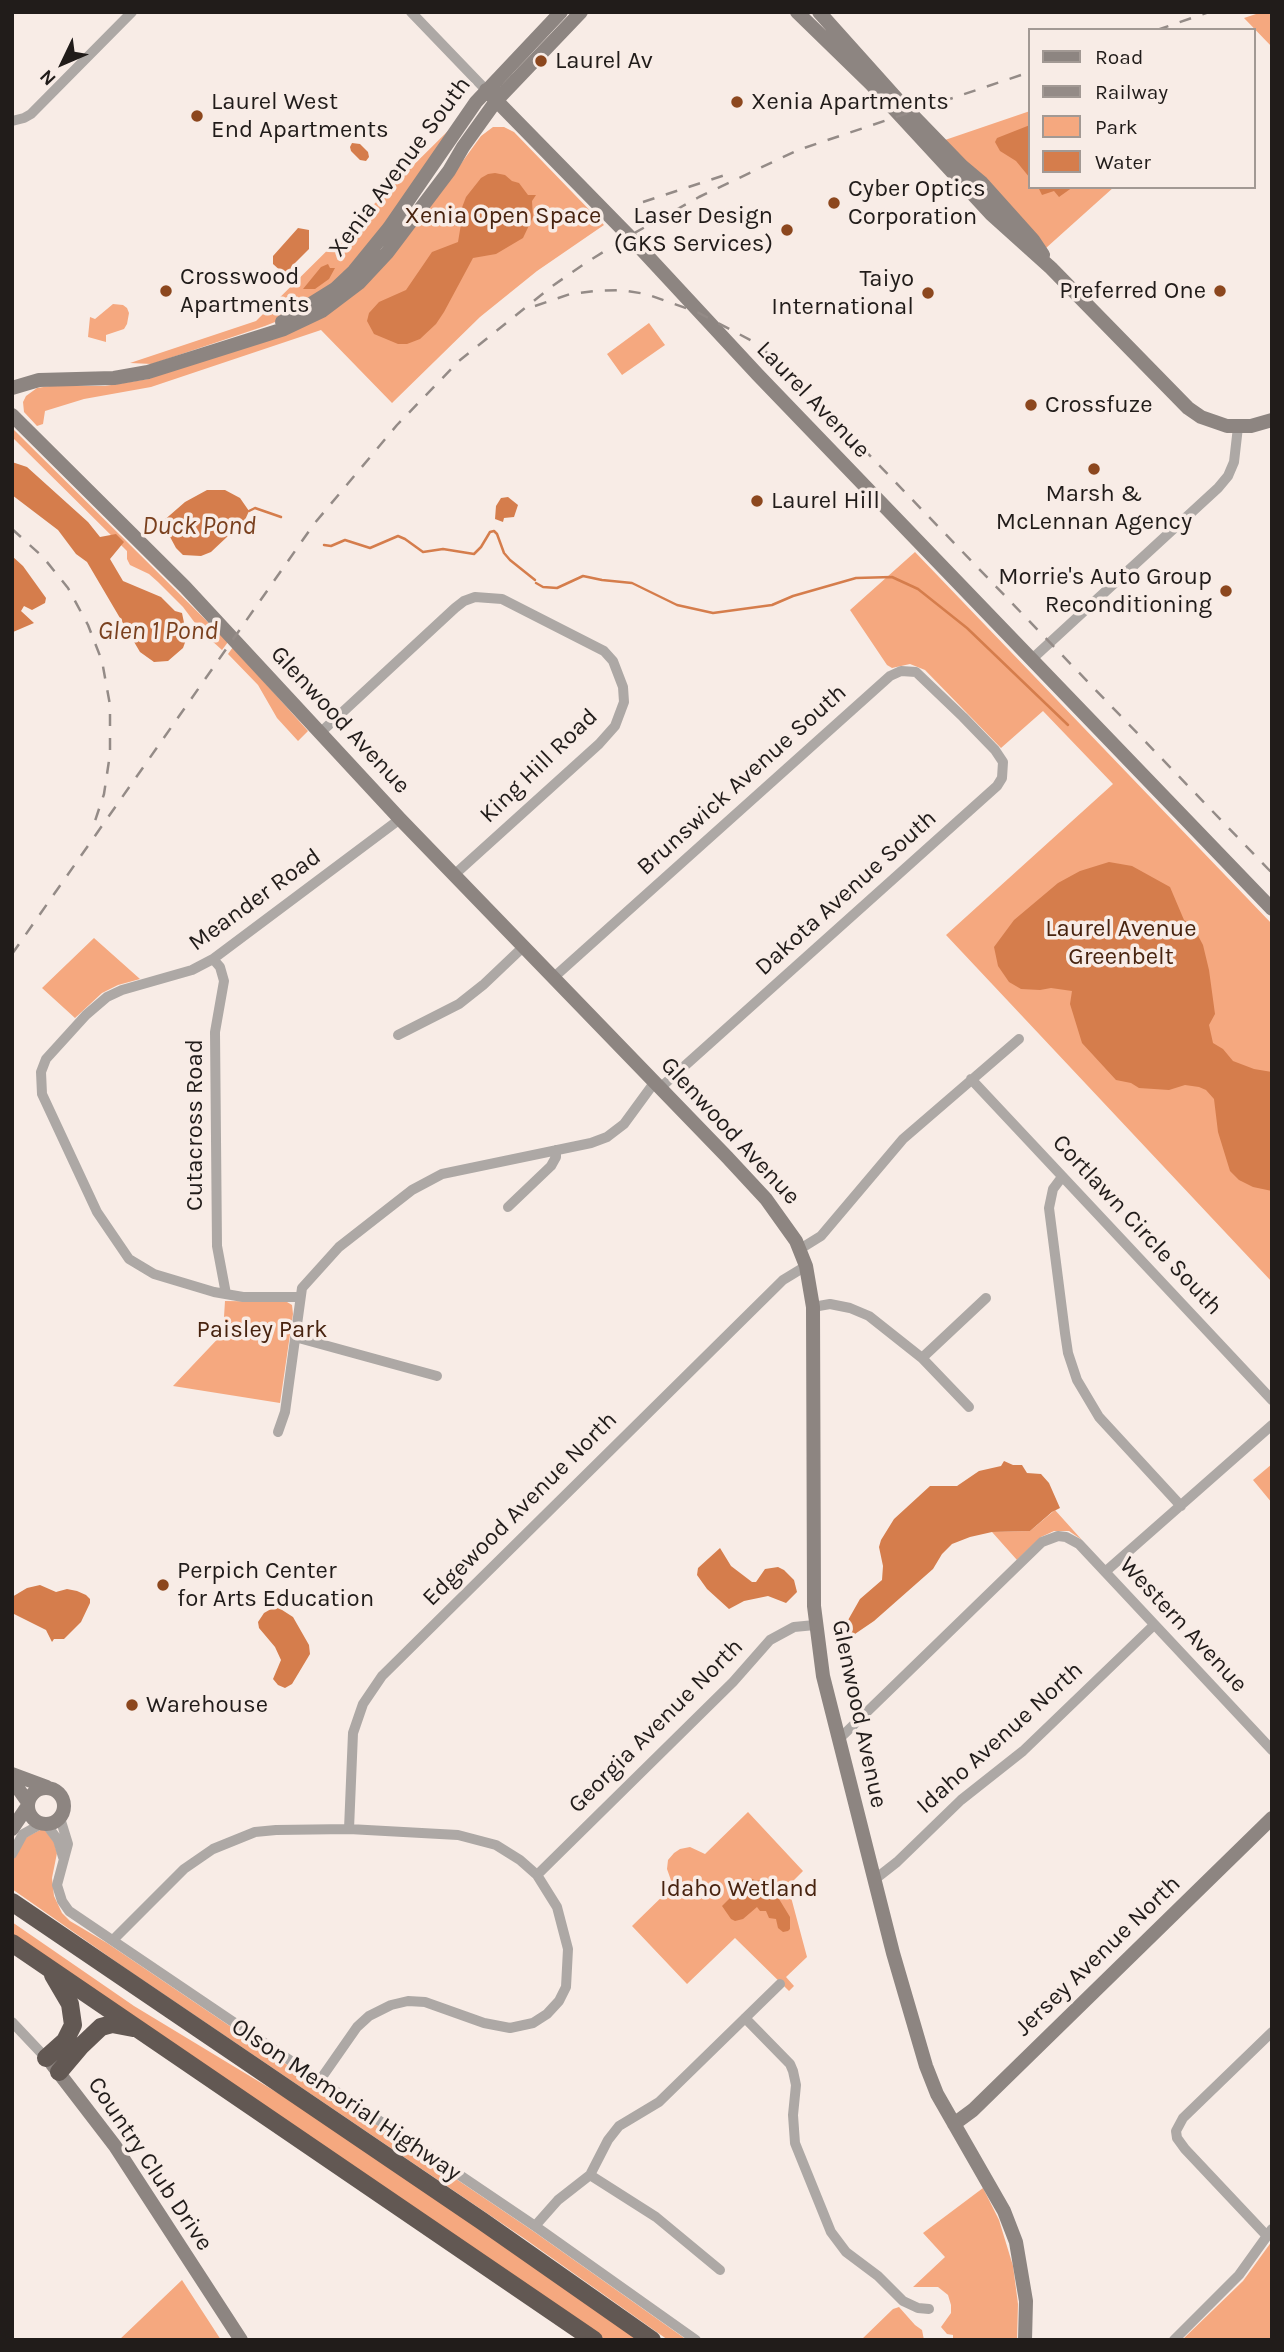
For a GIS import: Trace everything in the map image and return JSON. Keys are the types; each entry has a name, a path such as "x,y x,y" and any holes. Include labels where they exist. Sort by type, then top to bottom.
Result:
{"highway":[{"name":"Olson Memorial Highway","path":"12,1902 493,2228 652,2340"},
{"path":"12,1943 594,2340"},
{"path":"41,1962 55,1978 70,2004 72,2014 70,2034 60,2048 46,2058"},
{"path":"59,2072 89,2038 106,2025 124,2026 145,2034"}],"street":[{"path":"12,121 30,114 132,12"},
{"name":"Laurel Avenue","path":"411,12 604,210 752,369 1272,909"},
{"name":"Xenia Avenue South","path":"12,388 39,380 114,378 139,374 223,348 283,322 335,289 354,271 491,95 561,12"},
{"name":"Xenia Avenue South","path":"491,95 581,12"},
{"path":"797,12 871,84 991,214 1051,268 1188,408 1209,420 1238,427 1272,420"},
{"path":"819,12 897,99 981,182 1033,240 1051,268"},
{"name":"Glenwood Avenue","path":"12,415 144,545 400,819 766,1199 800,1249 806,1266 813,1307 815,1625 823,1676 874,1880 926,2066 937,2094 997,2198 1013,2233 1025,2288 1025,2340"},
{"path":"1032,659 1219,488 1234,462 1238,427"},
{"name":"King Hill Road","path":"320,733 464,601 483,596 502,599 604,651 613,661 622,680 624,702 615,726 599,744 454,875"},
{"name":"Brunswick Avenue South","path":"553,978 890,676 906,670 916,672 928,680 963,717"},
{"name":"Dakota Avenue South","path":"657,1085 997,786 1002,778 1003,762 963,717"},
{"name":"Meander Road","path":"299,1297 243,1297 226,1294 154,1274 139,1267 125,1254 97,1212 40,1086 41,1072 46,1059 107,997 122,990 192,970 213,960 400,819"},
{"path":"398,1035 460,1004 523,947"},
{"name":"Cutacross Road","path":"213,960 220,967 224,981 216,1020 215,1043 217,1246 226,1294"},
{"path":"800,1249 821,1236 903,1139 1019,1039"},
{"name":"Cortlawn Circle South","path":"971,1079 1272,1400"},
{"path":"278,1433 285,1412 302,1287 339,1247 431,1178 451,1171 591,1143 615,1132 657,1085"},
{"path":"508,1207 551,1166 556,1150"},
{"path":"1062,1177 1053,1189 1049,1208 1068,1353 1077,1380 1099,1417 1181,1506"},
{"name":"Edgewood Avenue North","path":"349,1829 353,1733 359,1713 375,1684 783,1280 806,1266"},
{"path":"922,1358 986,1298"},
{"path":"813,1307 830,1304 860,1312 880,1324 922,1358 969,1407"},
{"path":"295,1337 437,1376"},
{"path":"1105,1572 1272,1425"},
{"name":"Western Avenue","path":"838,1740 1042,1542 1058,1536 1079,1544 1272,1750"},
{"name":"Georgia Avenue North","path":"537,1875 733,1682 770,1640 794,1627 815,1625"},
{"name":"Idaho Avenue North","path":"874,1880 897,1862 961,1800 1023,1751 1154,1625"},
{"path":"12,1774 58,1792 62,1797 64,1809 49,1822 23,1834 12,1854"},
{"path":"12,1785 17,1787 31,1817 49,1822 58,1840 63,1857 57,1885 66,1907 74,1915 535,2226 696,2340"},
{"path":"12,1829 37,1789 47,1787"},
{"name":"Jersey Avenue North","path":"954,2124 982,2101 1272,1818"},
{"path":"113,1940 184,1869 223,1844 266,1830 417,1831 468,1836 504,1849 537,1875 557,1907 568,1949 566,1987 559,2001 547,2014 533,2023 510,2028 484,2024 425,2002 408,2001 391,2005 369,2016 357,2028 320,2080"},
{"path":"535,2226 558,2200 590,2175 608,2140 619,2126 659,2102 780,1984"},
{"path":"745,2018 790,2064 793,2071 796,2085 792,2123 795,2143 831,2232 853,2258 878,2276 904,2301 918,2308 929,2309"},
{"name":"Country Club Drive","path":"12,2022 59,2072 115,2146 241,2340"},
{"path":"1174,2340 1239,2275 1269,2232 1185,2149 1176,2130 1183,2118 1272,2032"},
{"path":"590,2175 672,2229 720,2270"}],"green space":[{"path":"1272,12 1272,47 1256,28 1244,18"},
{"path":"1028,112 1028,189 1112,189 1046,248 945,140"},
{"name":"Xenia Open Space","path":"460,119 377,239 344,276 280,320 152,364 130,363 256,321"},
{"name":"Xenia Open Space","path":"493,127 504,127 514,132 604,225 537,271 480,317 392,403 321,330 151,387 84,399 45,411 43,424 37,426 24,412 23,402 26,396 37,388 105,386 148,379 320,316 460,165 481,136"},
{"path":"113,304 127,308 129,313 124,329 106,335 106,342 88,337 90,317 95,319"},
{"path":"649,323 665,345 622,375 607,354"},
{"path":"12,428 228,642 222,650 201,631 183,607 158,582 149,574 130,565 127,551 12,437"},
{"name":"Laurel Avenue Greenbelt","path":"915,552 1272,924 1272,1282 946,935 1113,784 1043,711 1001,748 925,670 910,664 892,668 887,665 850,610"},
{"path":"233,647 308,731 298,741 277,718 258,685 228,654"},
{"path":"94,938 140,979 102,993 75,1018 42,988"},
{"name":"Paisley Park","path":"225,1301 287,1302 292,1305 280,1403 173,1386 227,1329 224,1317"},
{"path":"1272,1464 1272,1503 1253,1480"},
{"path":"1055,1510 1082,1540 1069,1531 1054,1531 1041,1537 1017,1560 992,1532 1030,1531"},
{"name":"Idaho Wetland","path":"748,1812 803,1871 788,1886 807,1957 786,1977 794,1986 789,1991 735,1938 687,1984 632,1926 673,1886 667,1869 668,1860 674,1853 690,1847 705,1854"},
{"path":"45,1830 54,1842 57,1853 52,1878 54,1896 62,1913 70,1921 107,1943 533,2231 687,2340 668,2340 525,2239 12,1889 12,1862 25,1838"},
{"path":"12,1922 134,2006 296,2104 640,2340 606,2340 12,1935"},
{"path":"983,2188 999,2220 1013,2266 1018,2304 1017,2340 953,2340 953,2335 947,2334 941,2327 951,2313 948,2295 938,2287 913,2287 945,2257 923,2233"},
{"path":"1272,2241 1272,2340 1182,2340 1243,2281"},
{"path":"182,2280 221,2340 119,2340"},
{"path":"899,2307 922,2330 924,2340 861,2340 893,2309"}],"water":[{"path":"1028,126 1028,176 1016,161 1000,151 995,142 997,138"},
{"path":"352,143 360,144 368,152 366,161 360,160 351,151"},
{"path":"495,173 519,183 528,195 536,195 532,201 533,217 523,238 496,254 473,258 444,312 420,339 398,344 374,334 367,321 369,313 379,302 406,290 432,252 458,242 461,224 458,218 466,197 481,178"},
{"path":"1039,189 1070,189 1059,197 1054,191 1042,195"},
{"path":"298,228 309,230 309,249 291,267 289,274 283,273 273,264 273,256"},
{"path":"328,264 330,268 335,268 329,279 315,289 303,289 321,267"},
{"name":"Glen 1 Pond","path":"12,462 27,467 88,522 100,537 116,534 124,542 110,559 123,581 161,597 175,611 182,613 187,637 183,648 168,661 154,662 140,652 87,562 76,554 58,530 12,495"},
{"name":"Duck Pond","path":"207,490 225,490 240,498 249,511 245,520 211,552 201,556 183,555 176,548 162,522 185,502"},
{"path":"508,497 518,505 514,517 504,518 503,522 495,519 496,506 501,498"},
{"path":"12,556 23,566 46,598 45,603 32,610 24,606 21,611 34,623 13,632"},
{"path":"1109,862 1132,866 1170,887 1184,920 1194,928 1203,945 1215,1014 1209,1025 1213,1043 1223,1049 1233,1061 1272,1072 1272,1191 1253,1187 1239,1180 1230,1171 1218,1132 1214,1099 1206,1090 1185,1085 1169,1090 1139,1088 1116,1080 1082,1043 1070,1004 1072,991 1051,988 1021,989 1009,982 998,966 994,947 1014,920 1058,883 1080,871"},
{"path":"1004,1461 1022,1465 1027,1473 1041,1474 1049,1483 1060,1508 1030,1531 992,1532 952,1544 933,1569 874,1621 852,1636 839,1636 860,1599 882,1580 883,1566 879,1547 894,1519 930,1486 957,1486 979,1471 1001,1466"},
{"path":"720,1548 731,1566 752,1582 756,1582 765,1569 778,1567 794,1580 797,1592 786,1603 768,1596 744,1601 729,1609 707,1589 697,1575 698,1568"},
{"path":"40,1585 56,1592 67,1589 77,1591 90,1599 81,1622 64,1639 54,1639 52,1642 46,1630 12,1613 12,1597 27,1588"},
{"path":"279,1608 293,1617 309,1645 310,1654 292,1684 285,1688 273,1679 281,1660 275,1647 259,1628 258,1622 264,1613"},
{"path":"744,1879 750,1883 752,1879 761,1880 762,1884 759,1886 765,1888 777,1883 779,1886 776,1894 790,1917 788,1931 783,1932 778,1928 776,1919 769,1918 766,1911 760,1911 757,1907 743,1919 731,1919 722,1906 738,1893 736,1885"}],"waterway":[{"path":"249,511 255,508 281,517"},
{"path":"144,519 165,522"},
{"path":"324,545 331,546 345,540 370,548 398,536 423,552 443,549 474,554 490,532 494,531 504,553 535,580"},
{"path":"536,583 543,587 557,588 583,576 632,583 677,605 713,613 772,605 793,596 856,578 892,577 918,589 967,628 1068,725"}],"railway":[{"path":"1163,28 1209,12"},
{"path":"12,954 314,524 397,425 459,361 584,264 699,197 798,150 1028,73"},
{"path":"643,202 731,173"},
{"path":"535,306 570,294 595,291 621,290 646,294 697,312 756,343 789,372 1272,873"},
{"path":"12,529 43,557 68,588 88,625 102,661 110,705 110,754 104,794 92,830"}],"place":[{"name":"Laurel Av","path":"541,61"},
{"name":"Xenia Apartments","path":"737,102"},
{"name":"Laurel West End Apartments","path":"197,116"},
{"name":"Cyber Optics Corporation","path":"834,203"},
{"name":"Laser Design (GKS Services)","path":"787,230"},
{"name":"Crosswood Apartments","path":"166,291"},
{"name":"Preferred One","path":"1220,291"},
{"name":"Taiyo International","path":"928,293"},
{"name":"Crossfuze","path":"1031,405"},
{"name":"Marsh & McLennan Agency","path":"1094,469"},
{"name":"Laurel Hill","path":"757,501"},
{"name":"Morrie's Auto Group Reconditioning","path":"1226,591"},
{"name":"Perpich Center for Arts Education","path":"163,1585"},
{"name":"Warehouse","path":"132,1705"}]}
